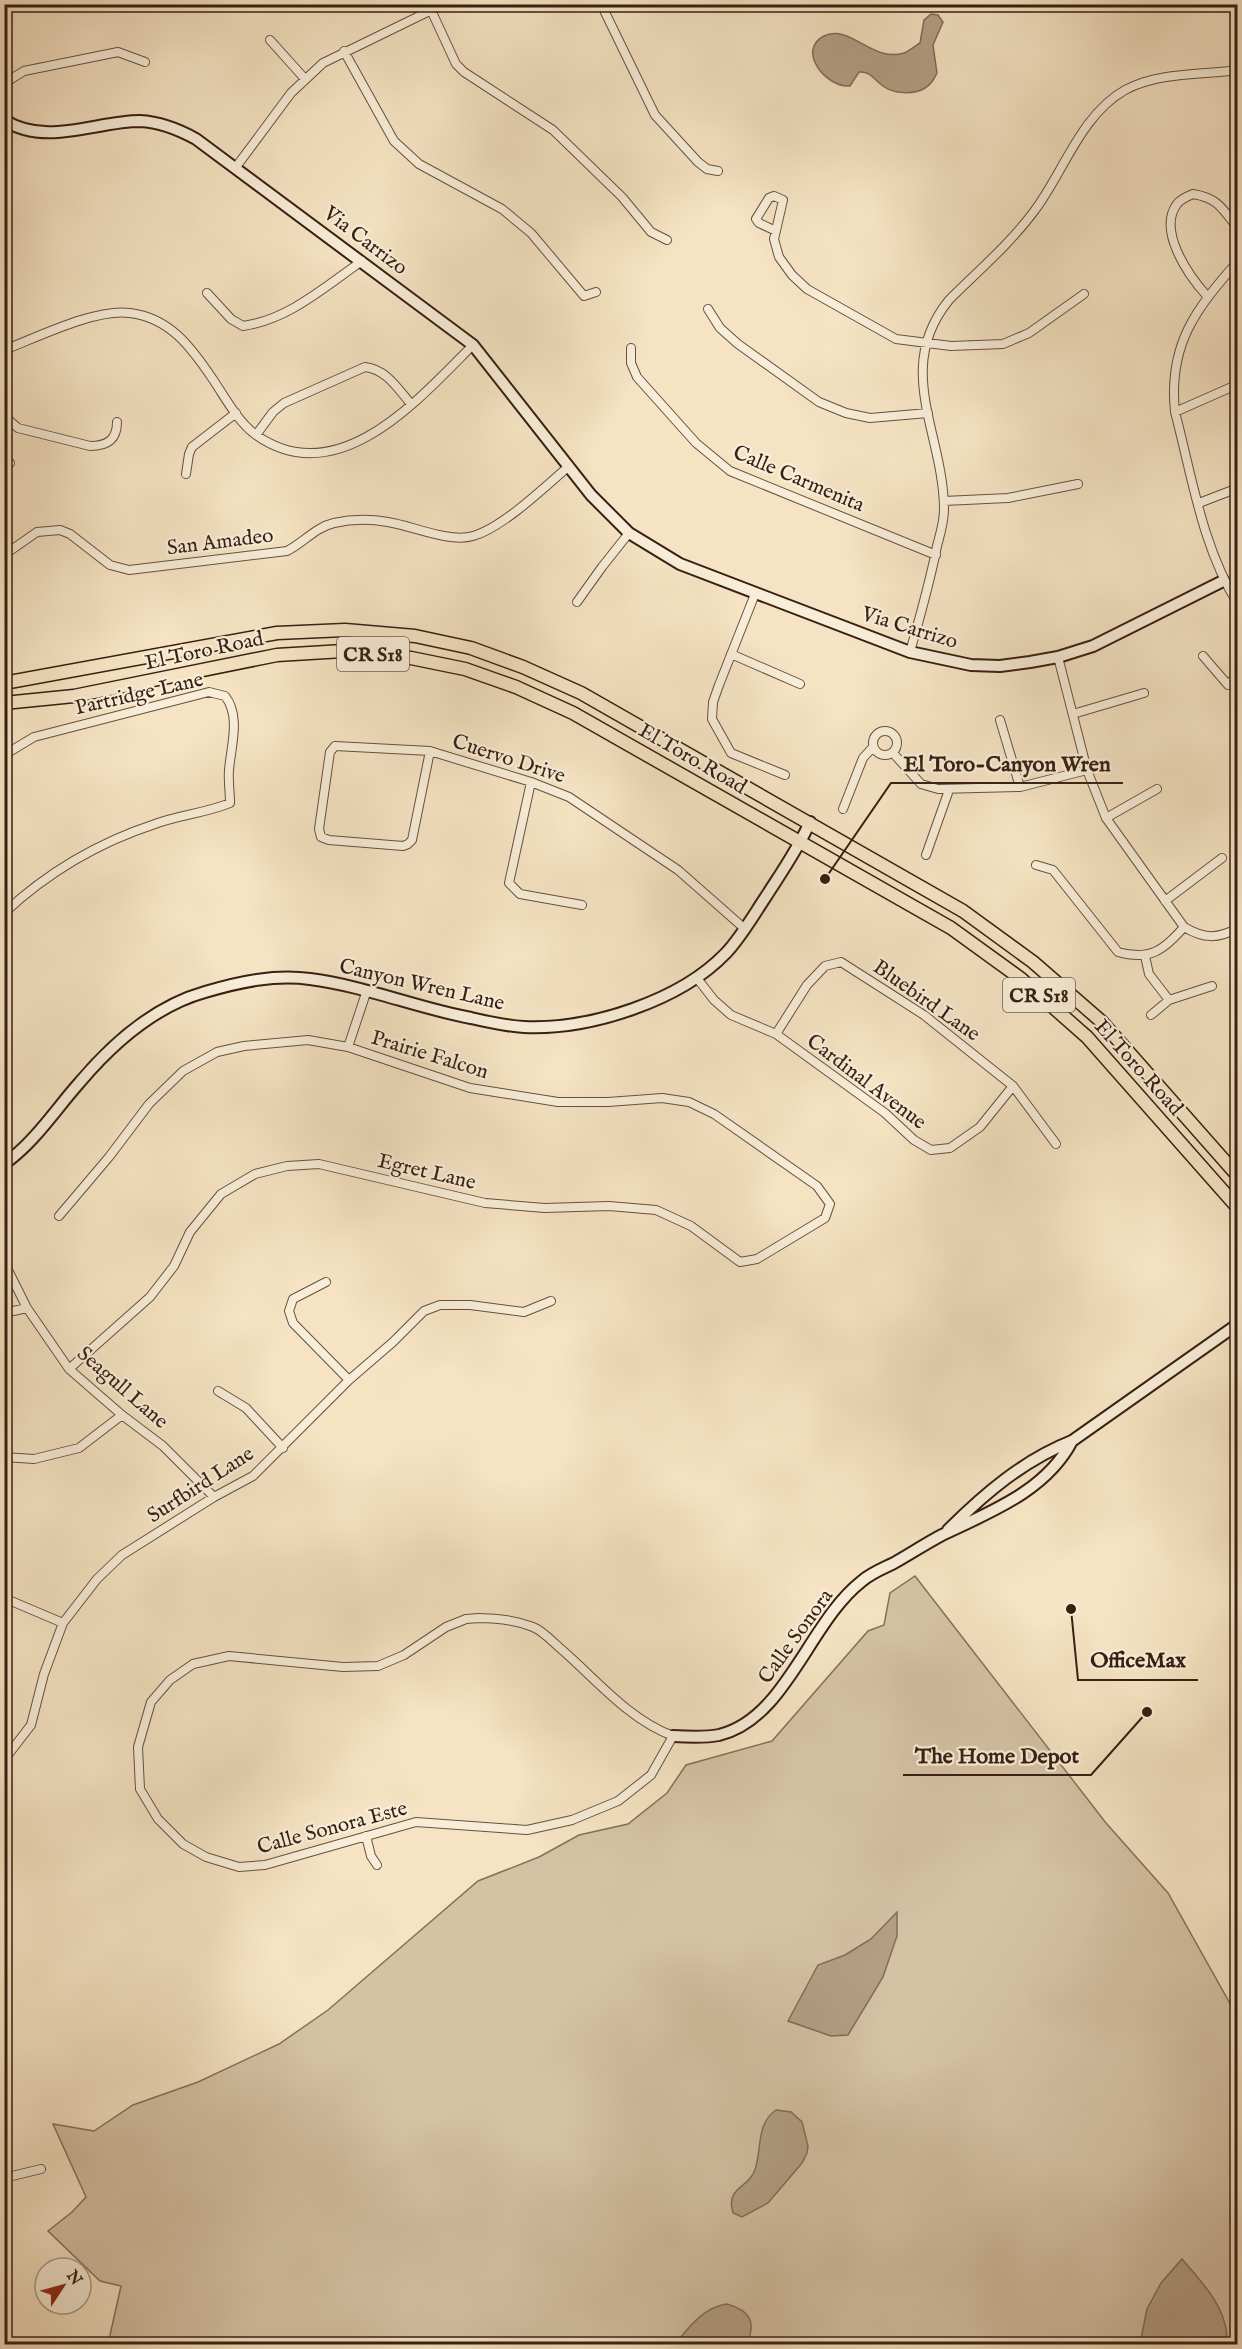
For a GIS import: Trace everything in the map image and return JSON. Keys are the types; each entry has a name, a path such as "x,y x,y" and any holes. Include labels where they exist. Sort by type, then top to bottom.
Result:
{"main road":[{"name":"El Toro Road","path":"4,683 278,633 345,630 415,636 471,648 523,667 581,693 963,910 1033,962 1102,1022 1238,1176"},
{"name":"El Toro Road","path":"4,704 74,696 278,655 343,651 411,658 465,669 516,687 573,713 951,928 1020,978 1087,1037 1238,1208"}],"street":[{"path":"236,167 291,93 323,63 444,4"},
{"path":"601,4 655,115 698,162 707,169 718,171"},
{"path":"431,10 456,64 464,72 553,130 622,197 651,232 667,240"},
{"path":"270,40 305,79"},
{"path":"344,51 394,141 418,164 502,209 531,233 584,296 596,292"},
{"path":"4,86 24,71 118,52 145,62"},
{"path":"910,652 936,555 944,513 944,501 923,391 922,370 929,329 949,300 1021,228 1036,209 1091,120 1111,99 1143,82 1238,70"},
{"name":"Via Carrizo","path":"4,120 28,129 50,132 71,132 123,122 157,123 177,128 187,134 236,167 473,345 591,495 629,533 680,564 755,594 910,652 971,665 1000,666 1058,657 1093,646 1223,581"},
{"path":"1207,296 1181,262 1171,220 1178,203 1193,194 1209,196 1238,229"},
{"path":"776,231 759,223 756,219 769,198 774,196 783,200 776,231 774,239 779,257 792,275 807,289 896,339 951,346 1003,344 1029,333 1084,294"},
{"path":"207,293 231,319 243,326 260,324 297,305 362,261"},
{"path":"1238,261 1207,296 1192,318 1178,352 1174,375 1175,412 1208,539 1223,581 1238,604"},
{"path":"708,309 720,328 738,344 819,402 846,413 870,418 928,413"},
{"path":"4,350 85,319 109,313 129,312 142,315 179,334 193,350 236,413 256,435 277,447 298,453 324,453 355,444 376,433 411,404 473,345"},
{"name":"Calle Carmenita","path":"631,348 631,363 637,377 696,443 730,471 936,555"},
{"path":"256,435 273,412 284,403 365,367 383,372 411,404"},
{"path":"1175,412 1234,386 1238,388"},
{"path":"186,474 192,447 236,413"},
{"path":"4,416 18,428 90,446 108,444 114,437 117,422"},
{"name":"San Amadeo","path":"4,555 37,532 49,530 70,534 110,565 129,570 287,551 320,529 354,520 388,522 458,538 472,537 490,530 569,466"},
{"path":"944,501 1008,498 1078,484"},
{"path":"1198,503 1238,488"},
{"path":"577,602 629,533"},
{"path":"755,594 713,702 712,719 731,753 786,775"},
{"path":"731,654 800,684"},
{"path":"1203,656 1228,684 1238,674"},
{"path":"1058,657 1088,770 1106,818 1184,927 1195,933 1215,937 1238,928"},
{"name":"Partridge Lane","path":"4,755 34,737 209,692 225,696 231,706 234,720 229,773 230,803 152,825 82,856 51,876 4,913"},
{"path":"1072,714 1144,693"},
{"path":"1000,720 1020,787"},
{"path":"886,731 894,735 897,740 893,753 884,756 875,752 873,747 877,734 886,731"},
{"name":"Cuervo Drive","path":"430,751 412,840 408,844 403,846 329,840 321,837 319,829 330,752 335,746 430,751 531,782 569,797 678,870 745,929"},
{"path":"843,809 863,758 873,747"},
{"path":"893,753 921,784 928,788 949,790 1020,787 1088,770"},
{"path":"531,782 509,883 519,894 582,905"},
{"path":"1106,818 1157,789"},
{"path":"926,855 949,790"},
{"name":"Canyon Wren Lane","path":"4,1164 30,1143 108,1051 142,1023 181,1001 212,990 262,979 309,979 367,990 470,1018 524,1027 581,1024 628,1011 663,996 696,977 725,954 745,929 800,843 810,822"},
{"path":"1165,901 1222,858"},
{"path":"1036,865 1053,870 1118,952 1145,956 1164,948 1184,927"},
{"path":"1145,956 1149,974 1169,1000"},
{"name":"Bluebird Lane","path":"776,1034 807,985 825,966 841,962 924,1015 1013,1086 1056,1144"},
{"name":"Cardinal Avenue","path":"696,977 714,1000 731,1015 776,1034 885,1113 914,1140 931,1150 950,1148 980,1126 1013,1086"},
{"path":"1151,1015 1169,1000 1212,986"},
{"path":"348,1047 367,990"},
{"name":"Prairie Falcon","path":"59,1216 109,1157 149,1104 183,1071 217,1052 244,1046 308,1040 348,1047 470,1088 558,1102 608,1102 662,1098 689,1102 714,1114 817,1186 830,1203"},
{"name":"Egret Lane","path":"69,1369 150,1296 174,1266 190,1232 220,1194 255,1174 287,1166 319,1164 485,1203 544,1208 609,1206 656,1210 691,1226 740,1262 757,1259 825,1218 830,1203"},
{"name":"Seagull Lane","path":"4,1262 27,1308 69,1369 122,1415 163,1446 214,1497"},
{"path":"326,1282 293,1299 289,1311 293,1323 349,1380"},
{"name":"Surfbird Lane","path":"5,1758 31,1725 44,1674 63,1623 97,1579 122,1555 214,1497 253,1476 349,1380 393,1342 424,1311 441,1305 470,1305 524,1312 551,1302"},
{"path":"4,1313 27,1308"},
{"name":"Calle Sonora","path":"942,1535 989,1491 1020,1468 1056,1447 1072,1441 1238,1324"},
{"path":"218,1391 246,1408 283,1448"},
{"path":"4,1457 34,1460 79,1448 122,1415"},
{"name":"Calle Sonora","path":"673,1736 720,1735 754,1718 771,1703 833,1609 863,1580 942,1535 1007,1503 1040,1479 1063,1458 1072,1441"},
{"path":"989,1491 999,1500 1007,1503"},
{"path":"4,1598 63,1623"},
{"name":"Calle Sonora Este","path":"504,1618 535,1627 629,1712 658,1730 673,1736 651,1775 618,1801 572,1820 527,1830 416,1822 265,1865 238,1867 206,1857 183,1844 158,1819 140,1789 138,1747 151,1702 170,1680 193,1664 229,1656 343,1667 378,1666 404,1655 446,1627 466,1619 504,1618"},
{"path":"366,1836 371,1856 377,1865"},
{"path":"4,2178 41,2169"}],"shaded area":[{"path":"931,14 938,15 943,22 933,45 937,73 931,84 920,90 910,93 892,91 863,72 859,72 850,86 841,85 824,75 814,58 813,50 816,42 833,33 852,38 882,53 892,55 904,53 920,43 924,20"},
{"path":"915,1576 1106,1823 1168,1893 1237,2016 1237,2344 108,2344 121,2286 100,2281 93,2274 93,2256 74,2256 48,2231 72,2212 86,2197 53,2124 94,2131 133,2105 198,2082 279,2044 328,2010 478,1881 539,1857 579,1835 628,1824 667,1793 686,1765 772,1741 868,1631 884,1625 890,1593"},
{"path":"897,1912 897,1936 883,1977 848,2035 831,2036 788,2021 818,1965 845,1955 871,1939"},
{"path":"776,2110 791,2112 802,2122 808,2146 807,2153 802,2163 768,2203 742,2217 733,2213 732,2198 755,2170 762,2129"},
{"path":"1182,2259 1217,2304 1222,2313 1227,2335 1215,2344 1140,2344 1147,2309 1161,2283"},
{"path":"727,2304 742,2310 749,2318 751,2329 747,2344 675,2344 704,2313"}],"place":[{"name":"El Toro-Canyon Wren","path":"825,879"},
{"name":"OfficeMax","path":"1071,1609"},
{"name":"The Home Depot","path":"1147,1712"}]}
